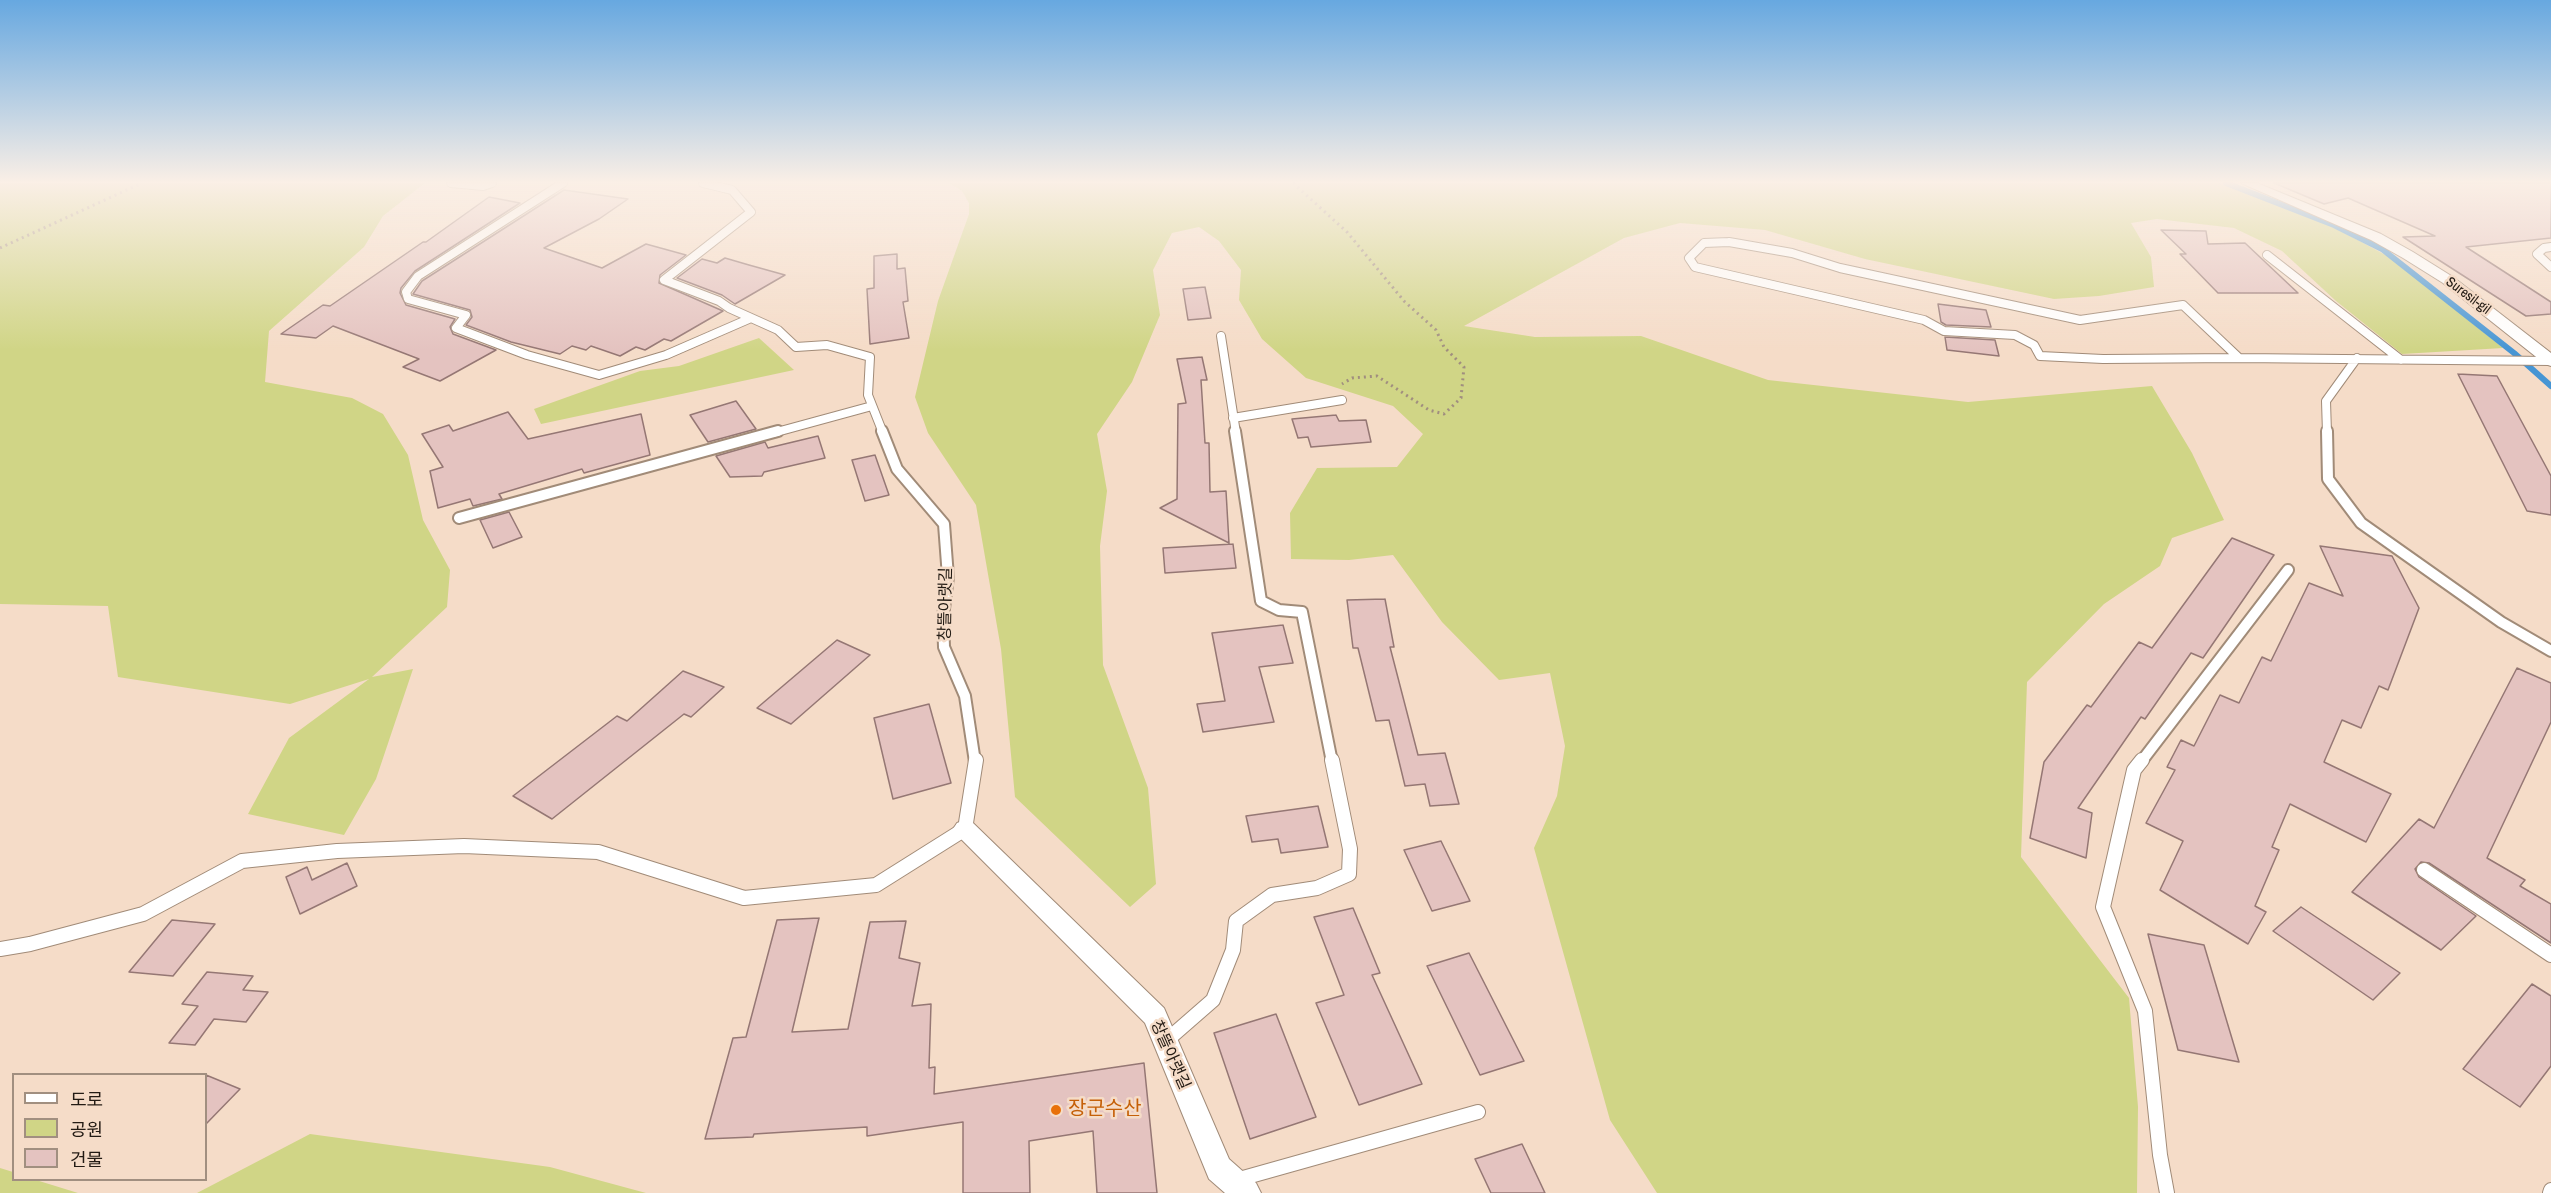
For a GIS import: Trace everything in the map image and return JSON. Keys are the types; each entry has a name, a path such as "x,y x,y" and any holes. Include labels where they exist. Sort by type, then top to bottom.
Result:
{"street":[{"name":"Suresil-gil","path":"2379,239 2448,280 2551,361"},
{"name":"창뜰아랫길","path":"965,829 1155,1016 1219,1169 1239,1187"}],"lane":[{"path":"476,239 418,276 406,292 408,299 466,315 456,328 527,355 599,375 666,355 751,318"},
{"name":"창뜰아랫길","path":"716,239 663,280 719,301 729,308 778,330 796,346 827,345 870,357 868,395 897,469 944,524 948,577 943,617 944,647 965,696 976,758 965,829"},
{"path":"2240,358 2183,305 2080,320 1840,268 1792,253 1729,242 1704,243 1689,258 1695,267 1924,320 1944,332 2015,335 2034,345 2040,356 2103,359 2357,358 2551,361"},
{"path":"2551,247 2544,248 2537,254 2551,267"},
{"path":"2267,255 2401,360"},
{"path":"1165,1041 1213,1000 1233,951 1236,921 1272,895 1317,888 1349,874 1350,849 1302,612 1280,610 1261,601 1221,336"},
{"path":"2357,358 2326,401 2328,479 2361,523 2501,622 2551,651"},
{"path":"1233,418 1342,400"},
{"path":"459,518 872,406"},
{"path":"2167,1193 2160,1155 2145,1011 2103,907 2134,770 2288,570"},
{"path":"0,949 30,944 143,914 242,861 338,851 464,846 598,852 744,898 876,885 965,829"},
{"path":"2424,870 2551,956"},
{"path":"1239,1187 1478,1112"}],"path":[{"path":"0,248 20,239"},
{"path":"1342,384 1352,378 1377,376 1429,410 1444,414 1461,398 1464,367 1444,347 1436,330 1404,302 1352,239"}],"green space":[{"path":"0,239 369,239 364,247 269,331 265,382 352,398 383,414 408,455 423,520 450,570 447,607 372,677 413,669 376,779 344,835 248,814 289,738 369,679 290,704 118,677 108,606 0,604"},
{"path":"960,239 1169,239 1153,270 1160,315 1132,382 1097,434 1107,491 1100,546 1103,665 1148,788 1156,884 1130,907 1015,797 1001,649 976,505 928,433 915,397 938,301"},
{"path":"1216,239 1623,239 1464,326 1535,337 1641,336 1768,380 1968,402 2152,386 2192,453 2224,520 2172,538 2160,566 2104,604 2027,682 2021,857 2129,998 2138,1107 2137,1193 1657,1193 1610,1120 1534,848 1557,796 1565,746 1550,673 1499,680 1442,622 1393,555 1349,560 1291,559 1290,513 1317,468 1397,467 1423,434 1393,406 1306,378 1262,339 1239,300 1241,270"},
{"path":"1795,239 2140,239 2151,257 2154,287 2099,296 2054,299 1865,259"},
{"path":"2256,239 2355,239 2391,258 2503,348 2402,354 2336,301 2282,251"},
{"path":"759,338 794,370 541,424 534,409 640,371 679,366"},
{"path":"310,1134 550,1167 646,1193 197,1193"},
{"path":"0,1168 12,1172 12,1181 39,1181 78,1193 0,1193"}],"building":[{"path":"431,239 465,239 415,271 401,288 400,293 406,305 455,319 450,327 453,334 496,350 440,381 403,367 419,359 333,326 316,338 281,334 323,305 330,306"},
{"path":"488,239 562,239 544,248 602,268 646,244 686,255 660,275 659,283 723,311 671,341 664,339 645,350 636,347 620,356 591,346 586,350 572,346 560,354 511,342 466,325 472,317 470,310 413,294 422,281"},
{"path":"2170,239 2207,239 2208,244 2245,243 2298,293 2218,293 2180,254 2186,254"},
{"path":"2406,239 2545,239 2466,247 2551,302 2551,314 2526,316"},
{"path":"897,254 897,269 905,268 908,301 903,302 909,338 870,344 867,289 874,288 874,256"},
{"path":"725,258 785,275 735,304 722,295 677,278 702,259 717,263"},
{"path":"1205,287 1211,318 1188,320 1183,289"},
{"path":"1938,304 1986,310 1991,327 1946,325 1941,322"},
{"path":"1945,337 1995,340 1999,356 1947,350"},
{"path":"1202,357 1207,380 1201,380 1205,443 1209,443 1210,492 1226,491 1229,543 1160,508 1177,499 1178,404 1186,403 1177,359"},
{"path":"2458,374 2497,376 2551,476 2551,515 2527,511"},
{"path":"736,401 756,429 708,442 690,415"},
{"path":"508,412 528,439 641,414 650,455 584,473 582,469 499,494 502,499 473,506 470,499 438,508 430,471 443,467 422,434 449,425 453,431"},
{"path":"1336,415 1339,421 1366,420 1371,442 1311,447 1308,437 1298,438 1292,419"},
{"path":"818,436 825,458 764,472 762,476 730,477 716,456 765,442 768,448"},
{"path":"875,455 889,495 865,501 852,460"},
{"path":"509,512 522,537 493,548 480,520"},
{"path":"2232,538 2274,555 2203,658 2191,653 2145,719 2141,717 2078,808 2092,813 2086,858 2030,838 2044,762 2087,705 2091,707 2139,642 2152,648"},
{"path":"1233,544 1236,568 1165,573 1163,548"},
{"path":"2320,546 2392,556 2419,608 2388,690 2379,686 2361,728 2342,720 2324,762 2391,794 2366,842 2290,804 2272,847 2279,850 2255,906 2266,912 2248,944 2160,890 2183,841 2146,823 2175,770 2167,767 2181,740 2194,746 2220,695 2239,703 2262,657 2271,661 2309,583 2343,596"},
{"path":"1385,599 1394,647 1390,647 1418,755 1445,753 1459,804 1430,806 1425,784 1405,786 1389,720 1376,721 1358,648 1353,648 1347,600"},
{"path":"1283,625 1293,663 1259,667 1274,722 1203,732 1197,704 1225,701 1212,633"},
{"path":"837,640 870,655 791,724 757,708"},
{"path":"2517,668 2551,683 2551,722 2487,858 2525,880 2520,886 2551,904 2551,943 2429,863 2421,862 2415,869 2419,877 2476,916 2441,950 2352,892 2419,819 2434,828"},
{"path":"683,671 724,687 691,717 684,714 552,819 513,796 617,716 627,721"},
{"path":"929,704 951,783 893,799 874,718"},
{"path":"1318,806 1328,847 1281,853 1278,839 1252,842 1246,816"},
{"path":"1441,841 1470,901 1432,911 1404,850"},
{"path":"347,863 357,886 300,914 286,877 307,867 312,880"},
{"path":"2301,907 2400,973 2373,1000 2273,931"},
{"path":"1353,908 1380,973 1372,975 1422,1084 1359,1105 1316,1003 1344,995 1314,917"},
{"path":"819,918 792,1032 848,1029 870,922 906,921 899,958 920,963 912,1006 931,1004 929,1068 935,1067 934,1094 1144,1063 1157,1193 1097,1193 1093,1131 1029,1141 1030,1193 963,1193 963,1122 867,1136 867,1127 705,1139 733,1038 746,1037 777,920"},
{"path":"172,920 215,924 173,976 129,972"},
{"path":"2148,934 2204,945 2239,1062 2178,1050"},
{"path":"1469,953 1524,1061 1480,1075 1427,966"},
{"path":"207,972 253,976 243,990 268,992 246,1022 214,1019 195,1045 169,1043 198,1006 182,1004"},
{"path":"2532,984 2551,996 2551,1066 2520,1107 2463,1069"},
{"path":"1276,1014 1316,1117 1250,1139 1214,1033"},
{"path":"207,1075 240,1089 207,1123"},
{"path":"1522,1144 1545,1193 1491,1193 1475,1159"}],"waterway":[{"path":"2361,239 2382,249 2514,353 2551,386"}],"place":[{"name":"장군수산","path":"1056,1110"}]}
